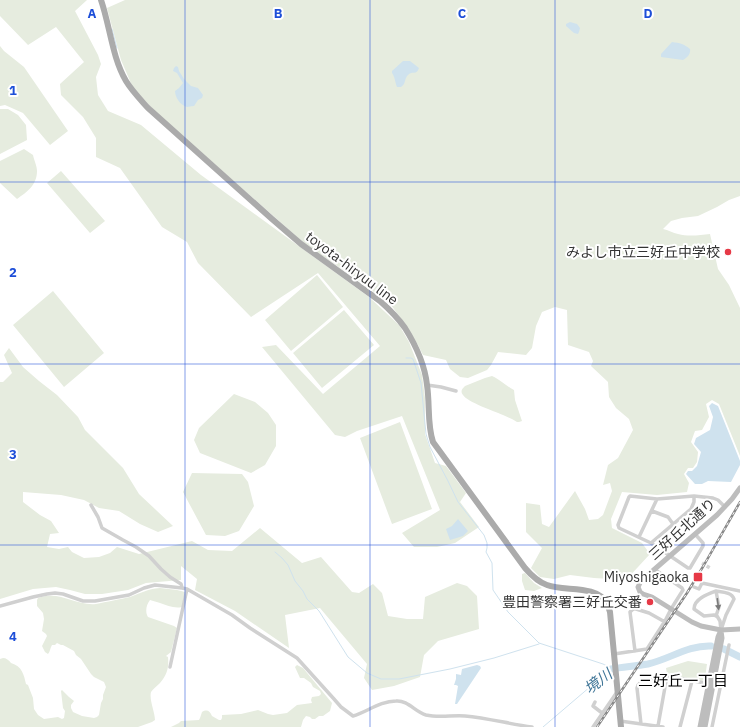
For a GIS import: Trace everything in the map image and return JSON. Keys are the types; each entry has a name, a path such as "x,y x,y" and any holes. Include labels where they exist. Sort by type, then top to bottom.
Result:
{"main road":[{"name":"toyota-hiryuu line","path":"101,0 117,61 125,80 148,108 301,244 376,298 405,328 423,366 427,385 431,435 433,442 518,559 536,579 543,584 552,587 595,593 607,603 610,612 621,724"}],"street":[{"path":"427,385 456,391"},
{"name":"三好丘北通り","path":"740,488 717,515 654,569 638,585 638,589 643,594 652,597 701,626 721,630 740,629"},
{"path":"695,534 703,543 703,546 690,568 688,568 651,544 619,528 618,526 629,497 632,496 657,499 694,496 713,498 718,500 725,507"},
{"path":"651,544 691,509 694,502 694,496"},
{"path":"639,537 657,499"},
{"path":"91,505 102,528 136,546 149,556 165,573 180,584 182,588"},
{"path":"652,511 668,518 673,524"},
{"path":"614,657 647,649 683,590 654,569"},
{"path":"694,587 699,589 702,583 740,591"},
{"path":"0,606 55,593 63,594 83,601 95,601 129,595 144,588 155,586 187,589 232,615 297,658 341,707 353,716 381,704 396,700 408,704 419,712 441,717 468,716 532,727"},
{"path":"170,667 187,589"},
{"path":"716,591 719,607 716,616"},
{"path":"705,727 718,637 721,630 725,617 734,599 734,596 731,594 716,591 699,600 694,607 694,610 704,616 716,616 720,621 721,630"},
{"path":"636,651 630,612 634,608 649,613 664,622"},
{"path":"712,727 729,645"},
{"path":"641,724 638,685 643,680 667,676 711,684"},
{"path":"658,726 667,676"},
{"path":"680,727 692,681"},
{"path":"700,727 711,684"},
{"path":"593,727 617,691"},
{"path":"595,702 593,706 602,713"},
{"path":"621,724 641,724 663,727"}],"shaded area":[{"path":"0,0 87,0 75,11 98,55 101,64 96,77 98,95 108,111 141,125 201,175 369,297 399,325 409,342 422,375 425,398 425,434 435,463 446,466 466,493 460,502 479,527 455,543 437,547 414,547 402,533 440,510 402,416 357,431 345,437 335,435 262,347 276,345 323,394 380,346 318,273 251,317 198,263 187,242 162,227 120,168 96,157 96,138 83,117 61,95 60,84 84,62 56,27 28,45 0,16"},
{"path":"125,0 740,0 740,196 698,216 671,221 663,229 676,234 694,236 710,234 718,269 729,285 740,308 740,456 719,404 712,400 706,404 709,417 702,430 695,431 691,442 698,452 697,462 693,468 688,468 684,474 689,483 687,492 657,495 622,492 611,519 612,528 642,543 650,554 626,580 570,575 554,579 540,577 531,568 542,548 526,532 526,503 540,505 542,524 549,527 575,491 589,520 598,519 603,515 612,491 610,483 603,485 608,465 618,458 633,430 629,419 616,408 609,397 608,382 591,366 593,361 589,352 568,345 567,310 555,307 542,312 536,326 532,348 526,355 498,352 487,370 468,378 460,377 450,369 446,360 423,355 405,324 391,305 305,244 157,113 133,88 121,60 107,8"},
{"path":"0,46 24,67 68,131 50,145 23,113 5,105 0,106"},
{"path":"0,109 8,109 18,115 26,125 27,140 0,154"},
{"path":"24,149 33,155 37,169 37,176 31,188 17,199 0,183 0,161"},
{"path":"61,171 105,221 90,233 47,183"},
{"path":"317,275 343,307 291,351 265,320"},
{"path":"53,291 104,353 64,387 13,325"},
{"path":"344,310 374,345 322,388 293,353"},
{"path":"9,348 23,367 57,395 78,417 85,430 123,468 139,494 173,526 158,532 140,524 119,511 99,508 84,500 61,495 23,492 23,502 40,515 51,521 59,533 50,534 47,547 59,549 68,547 72,552 84,558 99,557 110,553 117,547 139,554 192,541 208,550 232,551 260,528 302,563 321,557 352,592 359,593 373,584 382,593 388,616 407,619 423,619 425,597 457,583 467,586 477,596 479,629 438,641 424,655 420,677 394,686 372,690 364,678 367,664 320,608 285,615 289,648 235,611 195,590 197,579 181,566 181,580 146,583 128,590 102,594 85,594 56,587 33,589 0,599 0,382 3,382 12,373 4,355"},
{"path":"492,376 514,390 515,400 522,421 517,422 465,398 462,394 462,390 465,386"},
{"path":"234,394 255,402 268,413 276,425 276,446 265,465 251,473 200,453 194,440 199,428"},
{"path":"400,422 432,509 392,524 360,438"},
{"path":"192,473 242,474 248,482 254,506 239,531 225,536 206,535 183,492"},
{"path":"525,573 534,583 542,588 534,591 525,590 522,581 522,574"},
{"path":"160,588 185,592 182,607 173,607 150,600 147,606 146,613 148,617 177,628 171,652 166,656 168,657 168,668 166,674 151,692 155,720 138,727 0,727 0,659 3,658 18,666 22,671 26,684 28,685 33,698 34,709 38,715 44,719 58,717 62,719 64,718 65,711 63,708 62,690 74,701 71,705 73,712 82,716 94,718 99,715 106,687 104,682 94,677 74,651 63,645 57,643 52,645 48,654 45,652 42,646 47,636 42,631 44,619 43,613 37,606 38,598 53,596 81,603 96,604 130,597 148,590"},
{"path":"688,661 707,664 705,678 702,681 667,674 666,668"},
{"path":"297,665 303,668 332,703 330,711 323,716 312,719 306,716 301,727 171,727 181,721 199,720 202,712 205,711 221,720 222,715 241,714 258,710 273,715 287,713 297,705 312,703 312,697 319,696 321,694 320,691 313,687 311,683 304,678 300,678 295,667"}],"water":[{"path":"570,22 577,24 580,28 578,34 574,33 566,26 566,24"},
{"path":"672,42 682,44 690,49 690,53 687,57 683,60 661,57 661,54"},
{"path":"403,61 410,61 419,68 417,72 408,75 403,86 397,87 392,71"},
{"path":"176,66 184,79 191,86 198,88 203,95 194,106 184,106 177,98 175,91 183,83 177,73 173,71"},
{"path":"712,403 718,406 740,461 740,465 731,482 708,481 702,484 695,484 686,474 688,471 692,471 697,466 701,452 694,444 696,438 710,430 713,417 709,406"},
{"path":"458,519 468,531 463,536 450,540 446,529 452,526"},
{"path":"477,665 481,668 457,704 455,704 458,686 454,685 456,674 461,675 462,669"}],"waterway":[{"path":"112,29 117,48"},
{"path":"406,358 413,359 421,383 426,434 430,447 458,502 484,535 487,543 486,552 492,563 493,590 508,612 539,643 603,664 611,669 543,727"},
{"path":"275,552 288,565 295,581 307,599 319,611 348,657 367,673 381,679 399,679 450,669 494,658 539,644"},
{"name":"境川","path":"611,669 648,664 687,650 703,646 711,646"},
{"name":"境川","path":"724,649 740,657"}],"tunnel":[{"path":"702,563 710,568"}],"railway":[{"path":"597,727 687,593 740,502"}],"place":[{"name":"みよし市立三好丘中学校","path":"728,252"},
{"name":"Miyoshigaoka","path":"698,577"},
{"name":"豊田警察署三好丘交番","path":"650,602"}],"district":[{"name":"三好丘一丁目","path":"683,680"}]}
